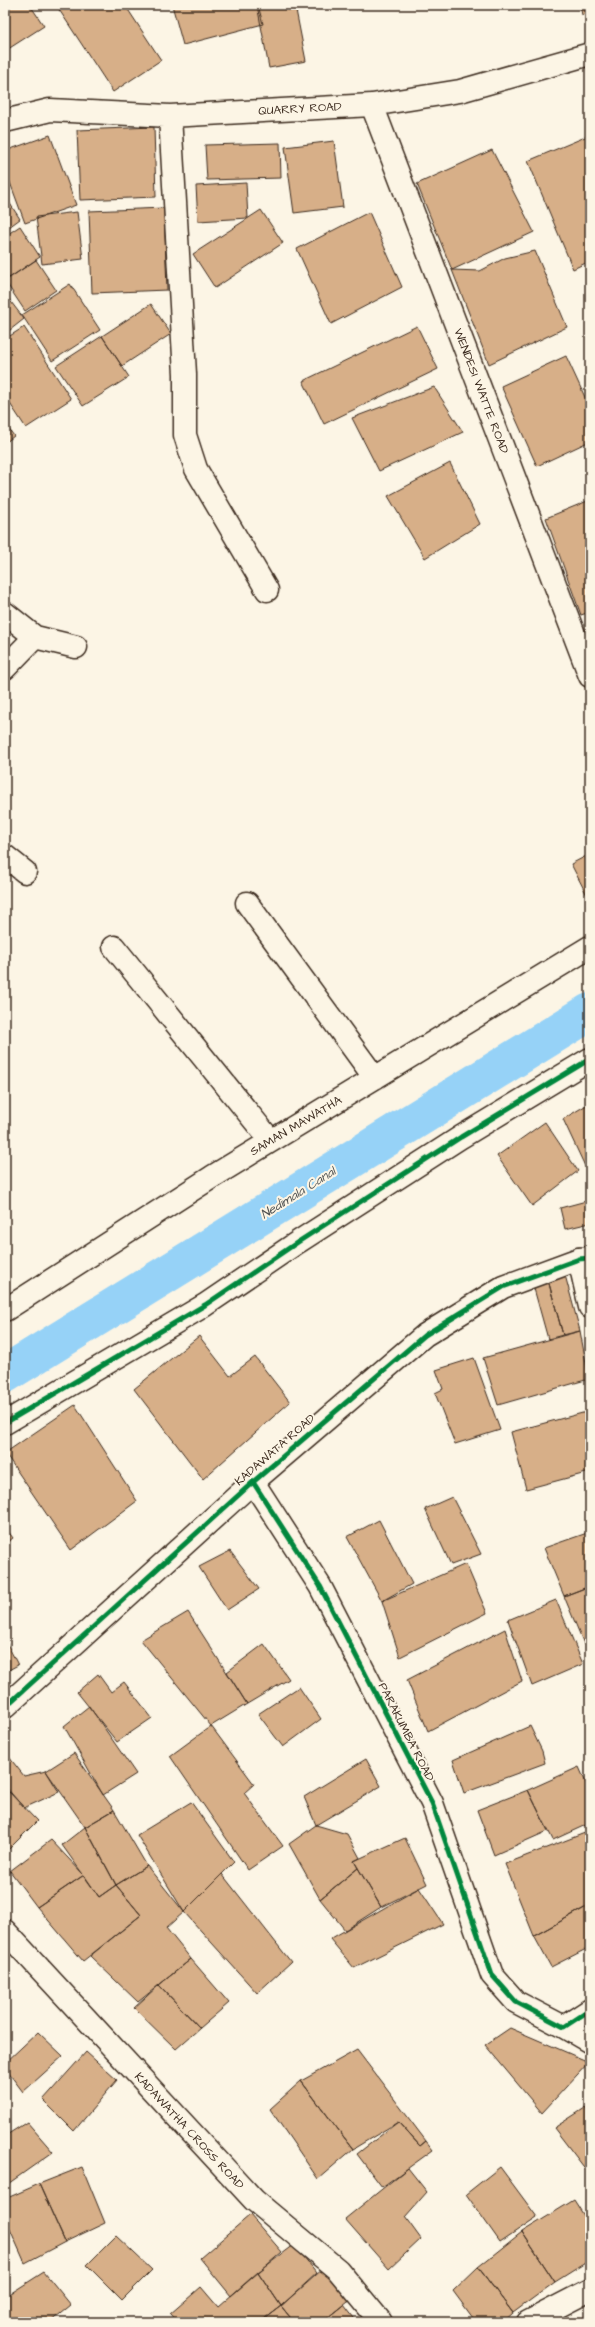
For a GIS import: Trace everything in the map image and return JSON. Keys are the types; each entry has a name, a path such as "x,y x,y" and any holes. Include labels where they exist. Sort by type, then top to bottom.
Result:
{"street":[{"name":"QUARRY ROAD","path":"5,121 50,110 170,116 372,105 460,91 590,54"},
{"name":"WENDESI WATTE ROAD","path":"372,105 590,676"},
{"path":"170,116 186,374 185,435 196,469 267,590"},
{"path":"5,613 35,637 76,647"},
{"path":"5,668 35,637"},
{"path":"5,856 25,872"},
{"path":"248,903 375,1078"},
{"path":"114,947 271,1141"},
{"name":"SAMAN MAWATHA","path":"5,1310 271,1141 590,947"},
{"path":"5,1423 205,1305 298,1242 461,1137 590,1059"},
{"path":"585,1258 590,1307"},
{"name":"KADAWATA ROAD","path":"5,1707 253,1482 425,1335 503,1287 585,1258"},
{"name":"PARAKUMBA ROAD","path":"253,1482 320,1586 432,1803 492,1975 516,2002 564,2027"},
{"name":"KADAWATHA CROSS ROAD","path":"5,1931 254,2200 338,2270 381,2322"},
{"path":"590,2010 564,2027 590,2042"},
{"path":"528,2322 590,2290"}],"building":[{"path":"5,5 30,5 44,26 5,51"},
{"path":"56,5 125,5 161,60 113,92"},
{"path":"172,5 258,5 263,24 183,45"},
{"path":"257,5 295,5 306,61 269,68"},
{"path":"580,5 590,5 590,13 582,15"},
{"path":"154,127 156,197 80,200 77,130"},
{"path":"50,135 76,205 25,223 5,169 5,151"},
{"path":"590,135 590,261 573,269 528,161"},
{"path":"334,141 343,207 294,213 285,147"},
{"path":"280,143 281,178 207,180 205,145"},
{"path":"492,150 534,232 452,270 417,184"},
{"path":"5,181 10,189 5,192"},
{"path":"246,183 248,218 198,221 196,186"},
{"path":"5,196 20,219 5,230"},
{"path":"164,208 167,290 92,293 89,211"},
{"path":"261,210 283,243 215,288 193,254"},
{"path":"77,212 83,259 42,264 36,217"},
{"path":"369,212 402,287 331,324 297,249"},
{"path":"20,226 40,257 9,278 5,271 5,236"},
{"path":"535,251 567,327 489,364 452,270 480,271 505,258"},
{"path":"36,260 56,290 25,311 5,281"},
{"path":"70,284 100,330 52,361 22,315"},
{"path":"5,294 24,319 5,334"},
{"path":"151,304 171,334 122,366 102,336"},
{"path":"417,326 438,369 324,424 303,381"},
{"path":"24,327 71,399 26,428 5,396 5,339"},
{"path":"102,336 129,377 83,406 56,366"},
{"path":"566,356 590,408 590,441 537,466 501,386"},
{"path":"434,387 463,432 379,471 352,418"},
{"path":"5,424 14,436 5,443"},
{"path":"450,463 480,524 425,558 388,496"},
{"path":"590,500 590,612 581,615 546,518"},
{"path":"590,854 590,901 571,864"},
{"path":"590,1103 590,1177 563,1119"},
{"path":"545,1122 578,1171 532,1206 497,1156"},
{"path":"590,1200 590,1223 565,1229 560,1208"},
{"path":"565,1275 580,1331 563,1335 548,1280"},
{"path":"548,1280 563,1335 548,1339 533,1285"},
{"path":"580,1331 589,1379 498,1405 483,1358"},
{"path":"199,1336 230,1376 255,1357 290,1402 203,1479 134,1389"},
{"path":"474,1358 500,1430 455,1444 435,1393 443,1389 436,1370"},
{"path":"75,1405 137,1501 71,1550 5,1453"},
{"path":"590,1411 590,1472 526,1489 511,1432"},
{"path":"452,1497 481,1554 451,1565 425,1509"},
{"path":"379,1520 412,1584 382,1601 347,1537"},
{"path":"5,1527 13,1538 5,1544"},
{"path":"590,1532 590,1586 564,1596 544,1548"},
{"path":"230,1551 259,1589 227,1610 199,1567"},
{"path":"466,1564 487,1613 400,1657 382,1601"},
{"path":"590,1586 590,1646 584,1644 564,1596"},
{"path":"556,1600 583,1664 532,1686 508,1620"},
{"path":"188,1612 247,1704 211,1726 141,1640"},
{"path":"505,1629 522,1681 428,1731 407,1680"},
{"path":"5,1640 18,1665 5,1672"},
{"path":"264,1644 289,1679 247,1704 227,1672"},
{"path":"98,1674 111,1692 124,1682 152,1718 117,1742 77,1692"},
{"path":"299,1687 321,1719 283,1747 258,1714"},
{"path":"89,1706 136,1774 103,1795 64,1726"},
{"path":"211,1726 254,1784 244,1793 283,1846 248,1870 170,1756"},
{"path":"530,1726 542,1751 545,1763 464,1793 453,1760"},
{"path":"74,1753 114,1810 85,1827 46,1771"},
{"path":"9,1757 24,1776 46,1771 59,1792 24,1808 5,1786 5,1759"},
{"path":"366,1759 381,1786 316,1825 304,1797"},
{"path":"579,1767 590,1792 590,1823 553,1840 528,1790"},
{"path":"528,1790 548,1831 494,1855 477,1810"},
{"path":"9,1792 37,1821 5,1853 5,1797"},
{"path":"191,1802 234,1862 184,1912 137,1835"},
{"path":"114,1810 147,1866 116,1885 85,1827"},
{"path":"316,1825 347,1834 360,1858 354,1861 358,1868 320,1899 289,1844"},
{"path":"85,1827 116,1885 99,1897 62,1845"},
{"path":"590,1831 590,1905 534,1936 505,1864"},
{"path":"405,1838 427,1884 381,1907 354,1861"},
{"path":"51,1840 84,1875 37,1907 10,1871"},
{"path":"147,1866 184,1912 166,1928 191,1959 138,2002 90,1956 141,1915 116,1885"},
{"path":"358,1868 381,1907 345,1930 320,1899"},
{"path":"222,1874 291,1962 257,1993 184,1912"},
{"path":"84,1875 99,1897 116,1885 141,1915 83,1961 37,1907"},
{"path":"419,1888 443,1924 354,1968 330,1939"},
{"path":"590,1905 590,1947 551,1967 534,1936"},
{"path":"191,1959 229,2003 200,2028 159,1985"},
{"path":"159,1985 200,2028 176,2049 134,2008"},
{"path":"510,2028 589,2062 542,2113 485,2045"},
{"path":"38,2032 63,2056 23,2092 5,2068 5,2063"},
{"path":"357,2050 426,2141 420,2146 398,2122 353,2149 301,2081"},
{"path":"86,2052 117,2080 74,2131 43,2100"},
{"path":"301,2081 353,2149 318,2179 270,2109"},
{"path":"585,2108 590,2114 590,2175 554,2128"},
{"path":"27,2122 53,2152 5,2186 5,2136"},
{"path":"398,2122 420,2146 426,2141 433,2150 382,2187 357,2154"},
{"path":"82,2167 105,2223 65,2242 39,2184"},
{"path":"500,2167 537,2217 500,2242 466,2194"},
{"path":"408,2168 427,2192 405,2217 421,2239 389,2269 345,2219"},
{"path":"39,2184 65,2242 25,2263 5,2218 5,2199"},
{"path":"574,2200 590,2225 590,2260 555,2282 522,2232"},
{"path":"250,2215 282,2252 231,2296 200,2258"},
{"path":"522,2232 555,2282 513,2313 478,2267"},
{"path":"116,2236 152,2270 122,2300 87,2265"},
{"path":"294,2245 317,2273 281,2306 258,2272"},
{"path":"478,2267 513,2313 503,2322 476,2322 453,2291"},
{"path":"324,2268 353,2298 323,2322 294,2322 281,2306"},
{"path":"44,2272 71,2305 50,2322 5,2322 5,2297"},
{"path":"258,2272 281,2306 260,2322 177,2322 170,2314 201,2287 218,2307"},
{"path":"344,2305 357,2322 323,2322"},
{"path":"281,2306 294,2322 260,2322"}],"waterway":[{"name":"Nedimala Canal","path":"5,1374 590,1012"}],"cycle path":[{"path":"5,1423 205,1305 298,1242 461,1137 590,1059"},
{"path":"5,1707 253,1482 425,1335 503,1287 579,1259 590,1258"},
{"path":"253,1482 320,1586 432,1803 492,1975 516,2002 564,2027 590,2010"}]}
